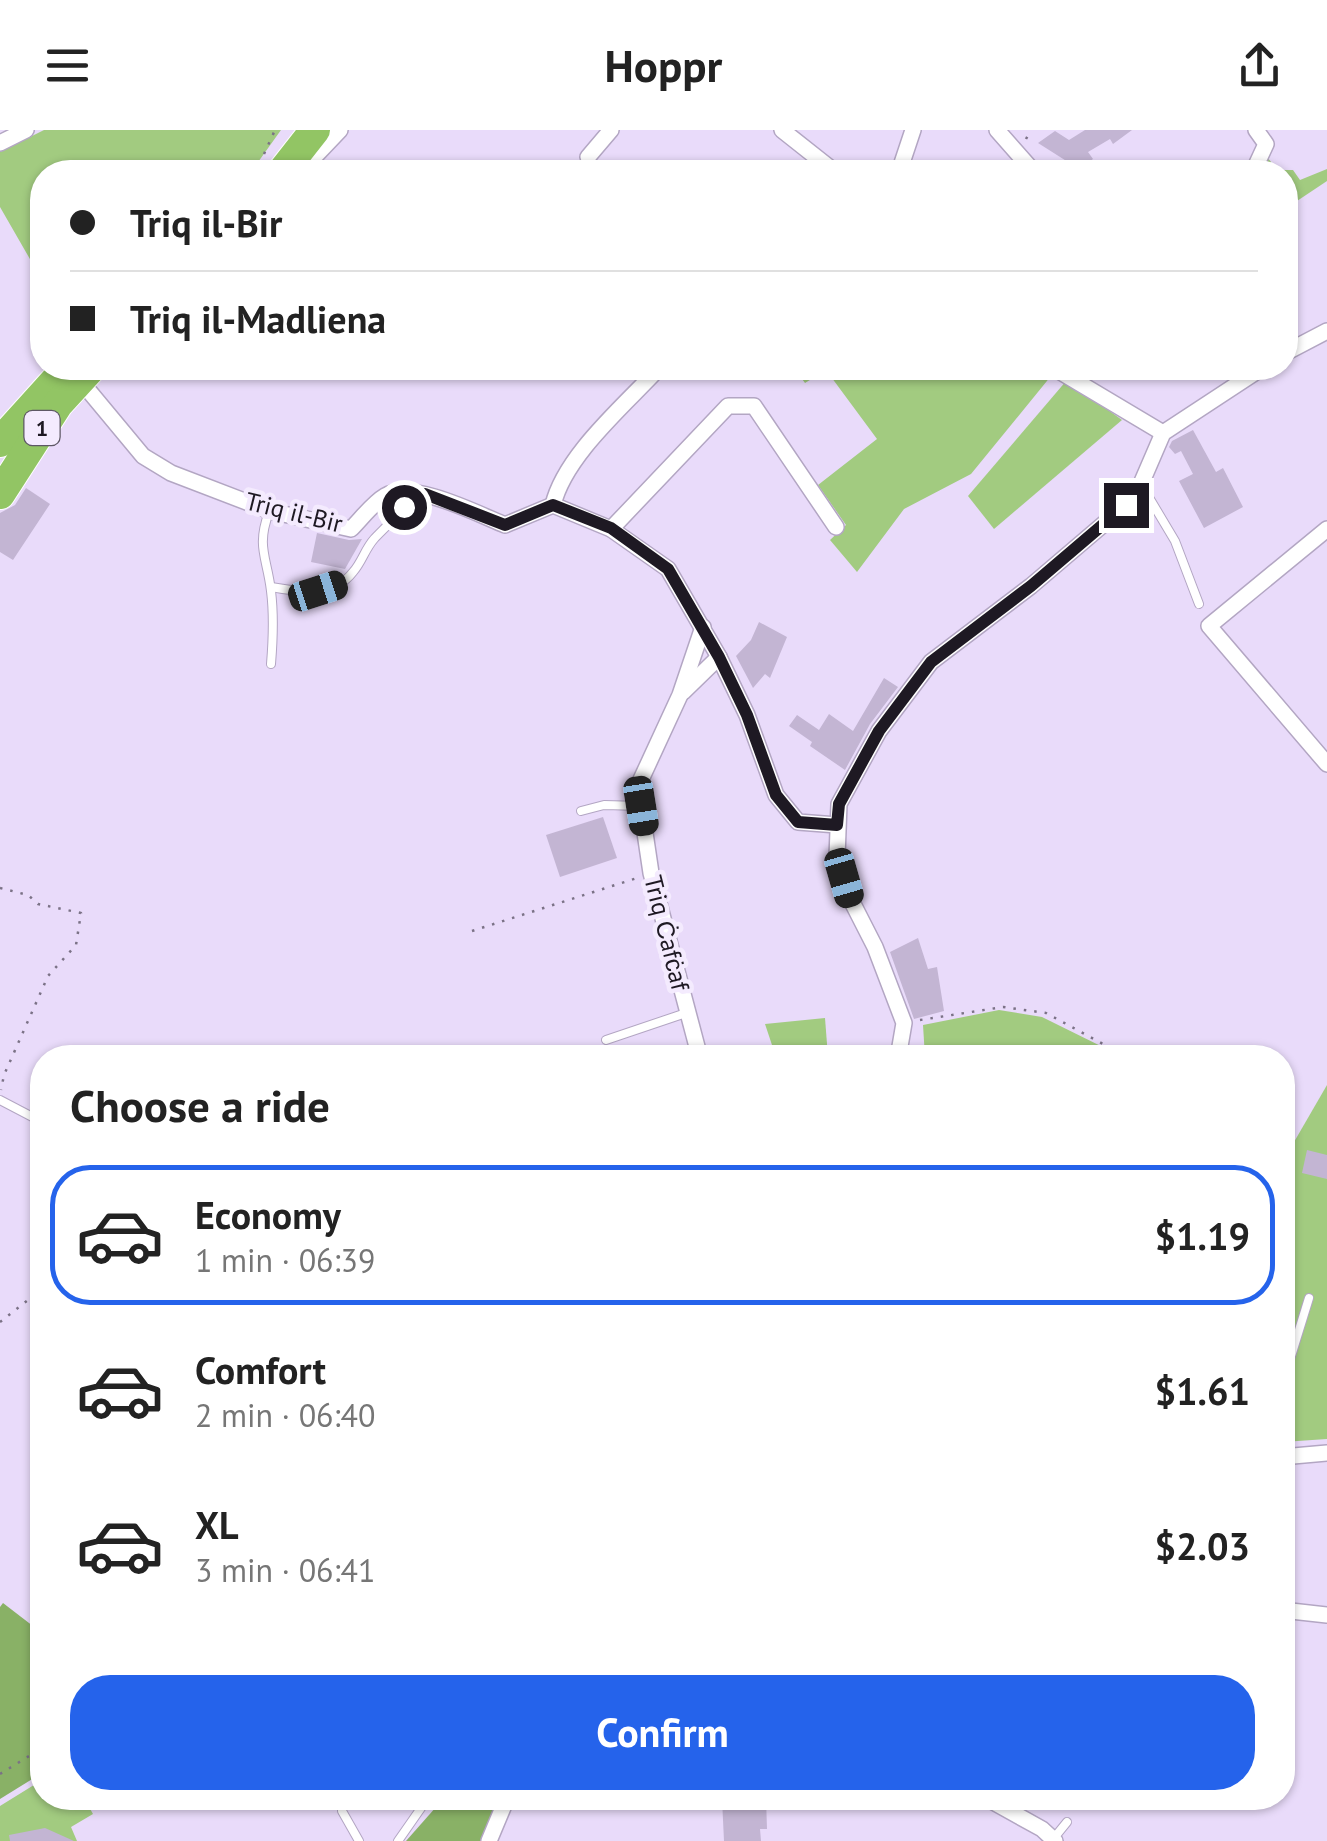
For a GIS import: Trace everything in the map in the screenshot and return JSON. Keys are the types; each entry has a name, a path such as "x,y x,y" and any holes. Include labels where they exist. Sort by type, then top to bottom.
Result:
{"highway":[{"path":"279,160 296,130"},
{"path":"284,160 314,130"},
{"name":"1","path":"0,442 69,380"},
{"name":"1","path":"0,494 73,380"}],"street":[{"path":"0,144 26,130"},
{"path":"311,160 340,130"},
{"path":"588,156 611,130"},
{"path":"782,130 820,160"},
{"path":"903,160 914,130"},
{"path":"997,130 1023,160"},
{"path":"1298,346 1327,331"},
{"name":"Triq il-Bir","path":"86,380 144,456 170,473 270,511 351,529 386,494 406,493"},
{"path":"553,505 558,486 590,442 649,380"},
{"path":"1074,380 1163,433"},
{"path":"900,1045 904,1023 875,947 850,898 838,857 839,804 879,731 931,662 1031,586 1126,505 1141,484 1163,433 1244,380"},
{"path":"611,528 728,406 754,406 836,527"},
{"path":"406,493 425,494 505,525 553,505 611,528 668,569 703,627 747,715 776,795 798,822 837,825"},
{"path":"1327,529 1208,626 1327,764"},
{"name":"Triq Ċafċaf","path":"696,1045 651,873 638,786 680,695 703,627"},
{"name":"Triq Ċafċaf","path":"680,695 719,657"},
{"path":"1295,1457 1327,1453"},
{"path":"1295,1611 1327,1615"},
{"path":"488,1841 502,1810"},
{"path":"1006,1810 1054,1839"}],"lane":[{"path":"1141,484 1175,541 1199,604"},
{"path":"271,587 300,592 343,584 356,569 365,549 404,507 406,493"},
{"path":"270,511 263,529 262,560 271,587 271,664"},
{"path":"581,811 604,805 641,806"},
{"path":"606,1040 686,1013"},
{"path":"0,1097 30,1115"},
{"path":"1295,1343 1309,1298"},
{"path":"342,1810 359,1841"},
{"path":"398,1841 420,1810"},
{"path":"1054,1839 1067,1822"}],"path":[{"path":"267,160 263,152 275,130"},
{"path":"472,931 651,873"},
{"path":"0,888 28,895 38,904 81,913 76,944 48,976 4,1075 0,1097"},
{"path":"904,1023 1003,1006 1046,1014 1105,1045"},
{"path":"0,1322 30,1298"},
{"path":"0,1774 30,1755"}],"green space":[{"path":"44,130 281,130 260,160 30,160 30,259 0,207 0,152"},
{"path":"1327,169 1327,181 1298,200 1298,177 1300,180"},
{"path":"833,380 1048,380 971,474 904,509 857,572 830,540 846,525 818,485 877,439"},
{"path":"1067,380 1122,420 994,529 968,496"},
{"path":"999,1010 1042,1017 1099,1045 924,1045 923,1025"},
{"path":"825,1018 827,1045 772,1045 765,1024"},
{"path":"1327,1085 1327,1439 1295,1441 1295,1140"},
{"path":"3,1603 30,1624 30,1780 0,1799"},
{"path":"30,1787 30,1810 91,1810 93,1814 71,1827 77,1841 0,1841 0,1806"},
{"path":"433,1810 498,1810 484,1841 406,1841"}],"building":[{"path":"1085,130 1132,130 1113,144 1110,139 1088,152 1092,160 1065,160 1038,143 1055,131 1069,140"},
{"path":"1193,430 1216,472 1223,468 1243,507 1204,528 1179,481 1193,474 1181,451 1175,454 1169,447 1172,441"},
{"path":"26,488 50,504 13,560 0,552 0,513 15,505"},
{"path":"317,533 362,539 345,569 311,562"},
{"path":"759,622 787,637 770,678 765,674 753,688 736,656 751,640"},
{"path":"884,678 898,687 870,724 845,770 789,726 797,715 819,730 829,714 853,731"},
{"path":"603,817 617,858 560,877 546,835"},
{"path":"918,938 928,969 937,967 944,1011 914,1019 890,952"},
{"path":"1307,1150 1327,1155 1327,1179 1302,1173"},
{"path":"723,1810 766,1810 767,1829 760,1829 761,1841 724,1841"},
{"path":"45,1828 74,1841 10,1841 9,1835"}],"route":[{"path":"404,507 406,493 425,494 505,525 553,505 611,528 668,569 703,627 747,715 776,795 798,822 837,825 839,804 879,731 931,662 1031,586 1126,505"}]}
